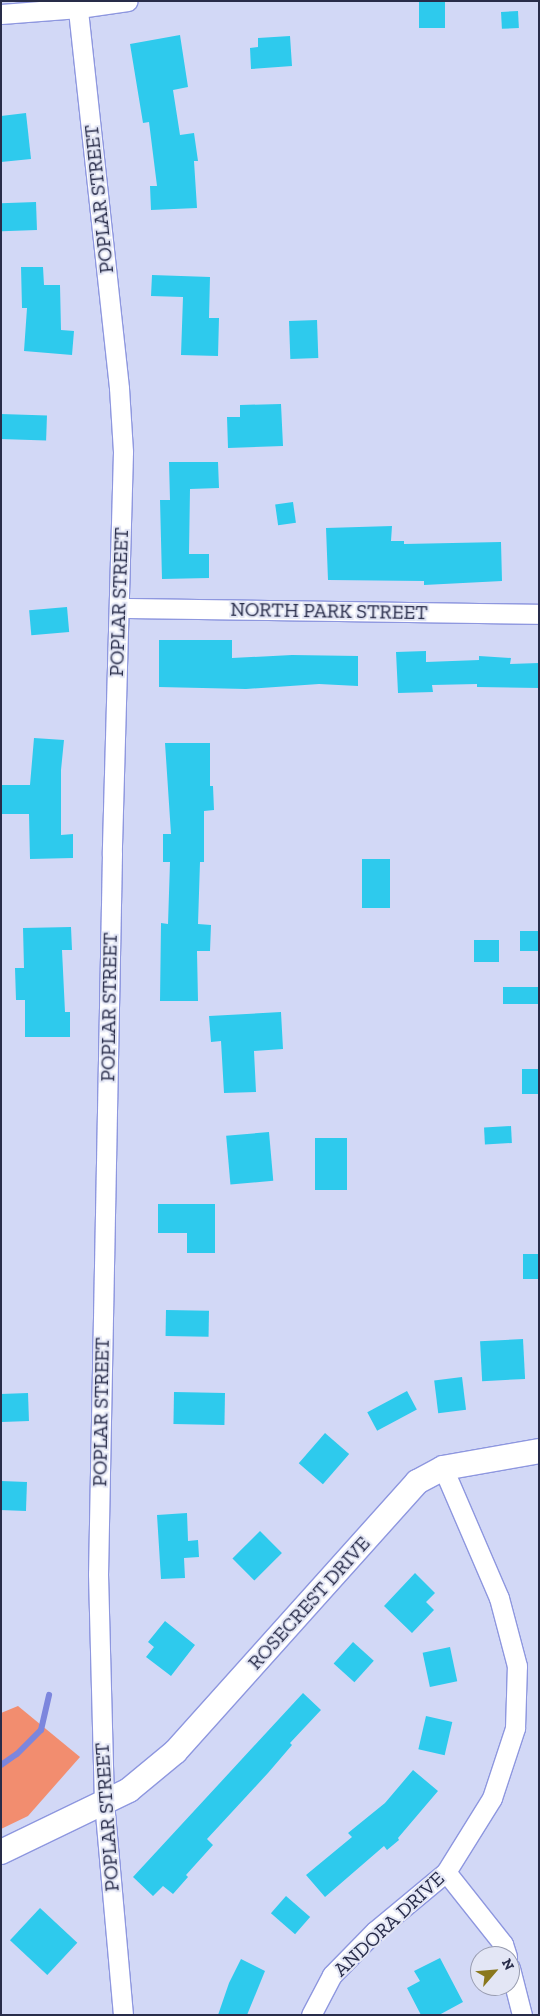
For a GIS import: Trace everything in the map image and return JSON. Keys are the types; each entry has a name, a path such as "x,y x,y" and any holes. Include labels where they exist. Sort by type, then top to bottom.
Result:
{"street":[{"path":"1,14 128,1"},
{"name":"POPLAR STREET","path":"78,5 123,452 112,863 98,1574 104,1802 123,2015"},
{"name":"NORTH PARK STREET","path":"120,608 539,614"},
{"name":"ROSECREST DRIVE","path":"1,1852 129,1790 176,1752 417,1482 443,1468 539,1451"},
{"name":"ANDORA DRIVE","path":"311,2015 332,1975 375,1932 446,1872 492,1798 516,1728 517,1666 499,1598 443,1468"},
{"path":"446,1872 504,1946"},
{"path":"517,1996 522,2015"}],"shaded area":[{"path":"18,1706 80,1757 28,1816 1,1829 1,1713"}],"building":[{"path":"419,1 445,1 445,28 419,28"},
{"path":"518,11 519,28 502,29 501,12"},
{"path":"180,35 188,87 173,90 180,135 194,133 198,161 194,161 197,208 151,210 150,186 157,186 149,122 143,123 130,44"},
{"path":"290,36 292,66 251,69 250,48 258,47 258,38"},
{"path":"26,113 31,159 1,162 1,116"},
{"path":"36,202 37,230 2,231 1,203"},
{"path":"21,267 43,267 44,285 60,285 61,330 74,331 72,355 24,351 27,308 22,308"},
{"path":"152,275 210,277 209,318 219,318 218,356 181,355 183,297 151,296"},
{"path":"317,320 318,358 290,359 289,321"},
{"path":"281,404 283,446 228,448 227,417 240,417 240,405"},
{"path":"1,414 47,416 46,441 1,439"},
{"path":"169,462 218,462 219,488 190,489 189,554 209,554 209,578 162,579 160,500 170,500"},
{"path":"293,502 296,523 278,525 275,505"},
{"path":"392,526 391,541 404,541 404,544 501,542 502,581 424,585 424,581 328,580 326,528"},
{"path":"67,607 69,632 31,635 29,610"},
{"path":"159,640 232,640 232,658 292,655 358,656 358,686 319,684 246,689 159,687"},
{"path":"426,651 426,662 479,660 479,656 511,658 510,664 539,663 539,688 477,687 477,684 432,685 433,692 398,693 396,652"},
{"path":"34,738 64,740 61,770 61,835 73,834 73,858 30,859 29,814 1,814 1,785 30,785"},
{"path":"165,743 210,743 210,786 213,786 214,810 204,811 204,862 200,862 198,924 211,925 210,951 197,951 198,1001 160,1001 161,923 168,924 170,862 163,862 163,834 171,834"},
{"path":"362,859 390,859 390,908 362,908"},
{"path":"71,927 72,950 62,950 65,1012 70,1012 70,1037 25,1037 25,1000 16,1000 15,968 24,968 23,928"},
{"path":"520,931 539,931 539,951 520,951"},
{"path":"474,940 499,940 499,962 474,962"},
{"path":"503,987 539,987 539,1004 503,1004"},
{"path":"281,1012 283,1049 254,1051 256,1092 224,1093 221,1041 211,1042 209,1016"},
{"path":"522,1069 539,1069 539,1094 522,1094"},
{"path":"511,1126 512,1143 485,1144 484,1127"},
{"path":"269,1132 273,1181 230,1185 226,1136"},
{"path":"315,1138 347,1138 347,1190 315,1190"},
{"path":"158,1204 215,1204 215,1253 187,1253 187,1233 158,1233"},
{"path":"523,1254 539,1254 539,1279 523,1279"},
{"path":"166,1310 209,1311 209,1337 166,1336"},
{"path":"523,1339 525,1379 482,1381 480,1341"},
{"path":"462,1377 466,1410 438,1413 434,1380"},
{"path":"407,1391 417,1410 377,1431 367,1412"},
{"path":"174,1392 225,1393 224,1425 173,1424"},
{"path":"28,1393 29,1421 2,1422 1,1394"},
{"path":"325,1433 349,1454 323,1484 299,1463"},
{"path":"1,1481 27,1482 26,1511 1,1510"},
{"path":"187,1513 188,1541 198,1540 199,1557 184,1558 185,1578 161,1579 157,1515"},
{"path":"260,1531 282,1553 254,1580 232,1559"},
{"path":"415,1573 435,1593 426,1602 434,1610 412,1633 384,1606"},
{"path":"165,1621 195,1645 171,1676 146,1657 154,1647 148,1642"},
{"path":"353,1642 374,1661 354,1682 334,1664"},
{"path":"450,1647 457,1681 430,1687 423,1653"},
{"path":"303,1693 321,1710 290,1743 292,1745 268,1773 207,1839 213,1845 186,1875 188,1877 173,1894 163,1886 153,1896 133,1877"},
{"path":"426,1716 452,1722 445,1755 418,1749"},
{"path":"413,1770 438,1791 398,1838 399,1840 387,1850 384,1846 325,1897 306,1875 352,1837 348,1833 385,1803"},
{"path":"286,1896 310,1917 295,1934 271,1913"},
{"path":"40,1908 77,1943 47,1975 10,1940"},
{"path":"440,1958 463,2002 439,2015 421,2015 407,1988 420,1981 414,1971"},
{"path":"241,1959 265,1971 247,2015 218,2015 229,1983"}],"waterway":[{"path":"1,1765 17,1754 41,1730 49,1695"}]}
